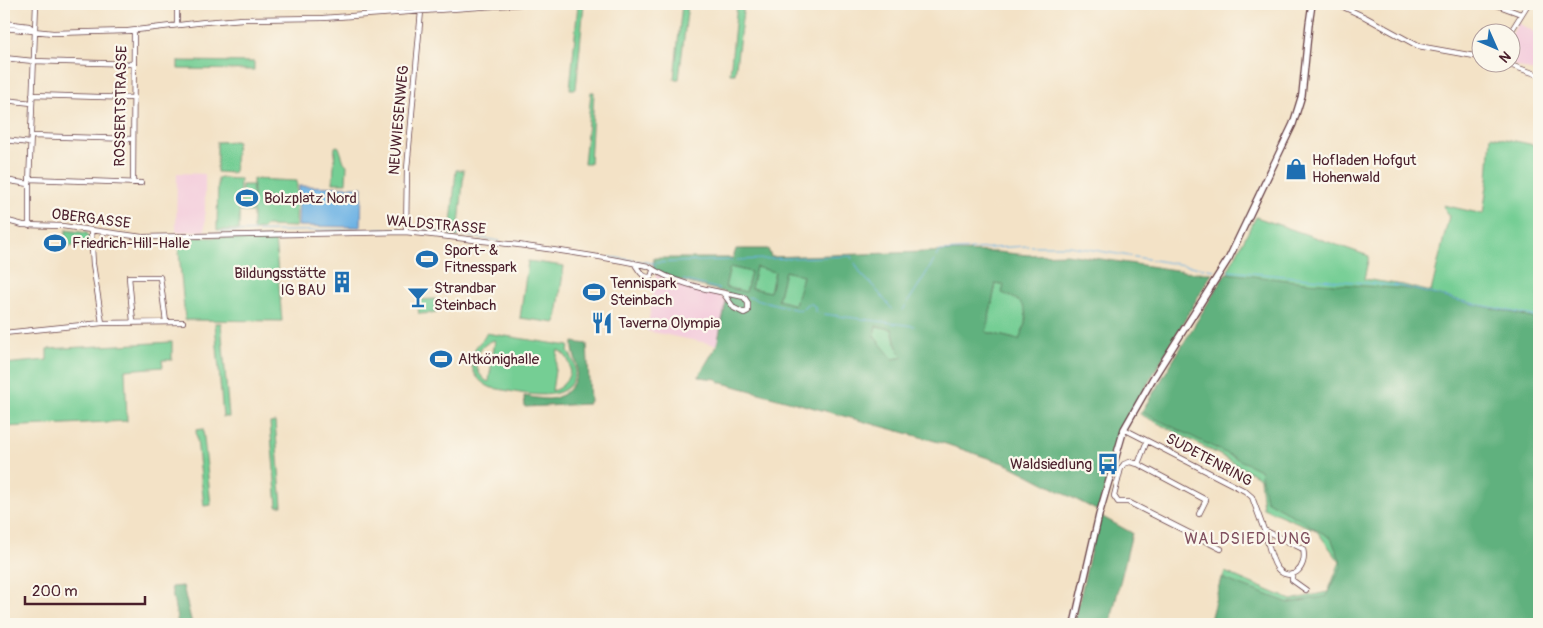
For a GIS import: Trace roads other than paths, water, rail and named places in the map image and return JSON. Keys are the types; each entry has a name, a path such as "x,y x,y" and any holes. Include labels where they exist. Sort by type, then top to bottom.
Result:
{"main road":[{"path":"1074,624 1099,515 1124,429 1152,380 1222,270 1252,214 1300,106 1312,4"}],"street":[{"path":"29,226 30,143 36,4"},
{"path":"177,4 177,24"},
{"path":"4,28 53,33 134,30 177,24 243,19 323,18 522,4"},
{"path":"1337,4 1418,46 1470,56"},
{"path":"1494,4 1522,14"},
{"path":"1517,22 1528,4"},
{"name":"NEUWIESENWEG","path":"406,232 407,169 421,11"},
{"path":"4,23 29,26 35,31"},
{"name":"ROSSERTSTRASSE","path":"132,183 134,30"},
{"path":"4,58 33,61 134,64"},
{"path":"1520,68 1539,75"},
{"path":"32,95 134,98"},
{"path":"4,100 32,103"},
{"path":"31,136 134,139"},
{"path":"4,140 30,143"},
{"path":"4,180 141,183"},
{"name":"OBERGASSE","path":"4,220 29,226 62,226 142,237 175,235"},
{"path":"91,231 93,264 102,323"},
{"name":"WALDSTRASSE","path":"175,235 406,232 648,266 653,271 679,281 744,297 749,305 748,311 744,313 734,308 723,293"},
{"name":"WALDSTRASSE","path":"634,263 645,277 652,277 653,271"},
{"path":"133,322 129,277 160,276 166,322"},
{"path":"4,333 102,323 183,322"},
{"name":"SUDETENRING","path":"1124,429 1245,491 1252,497 1276,567 1281,571 1292,574 1292,580 1306,590"},
{"path":"1138,464 1147,441"},
{"path":"1198,514 1206,500 1138,464 1130,462 1124,464 1121,468 1114,496 1118,502 1128,502 1221,549"},
{"path":"1264,530 1303,549 1305,558 1303,566 1292,574"}],"water":[{"path":"299,186 362,187 361,227 298,226"}],"waterway":[{"path":"414,228 500,241"},
{"path":"221,232 403,229"},
{"path":"936,257 939,251 1028,246"},
{"path":"1031,246 1069,246 1214,270"},
{"path":"737,260 851,256 852,259"},
{"path":"610,257 652,263 732,260"},
{"path":"903,310 934,261"},
{"path":"652,263 656,267"},
{"path":"855,263 861,274 892,309"},
{"path":"1228,271 1400,286 1539,317"},
{"path":"683,280 719,289"},
{"path":"748,297 798,310 807,304 812,304 815,307 815,312 820,313"},
{"path":"824,314 914,326"}],"place":[{"name":"Hofladen Hofgut Hohenwald","path":"1296,169"},
{"name":"Bolzplatz Nord","path":"247,198"},
{"name":"Friedrich-Hill-Halle","path":"55,243"},
{"name":"Sport- & Fitnesspark","path":"427,259"},
{"name":"Bildungsstätte IG BAU","path":"342,282"},
{"name":"Tennispark Steinbach","path":"594,292"},
{"name":"Strandbar Steinbach","path":"418,297"},
{"name":"Taverna Olympia","path":"602,323"},
{"name":"Altkönighalle","path":"441,359"},
{"name":"Waldsiedlung","path":"1108,464"}],"district":[{"name":"WALDSIEDLUNG","path":"1248,539"}]}
